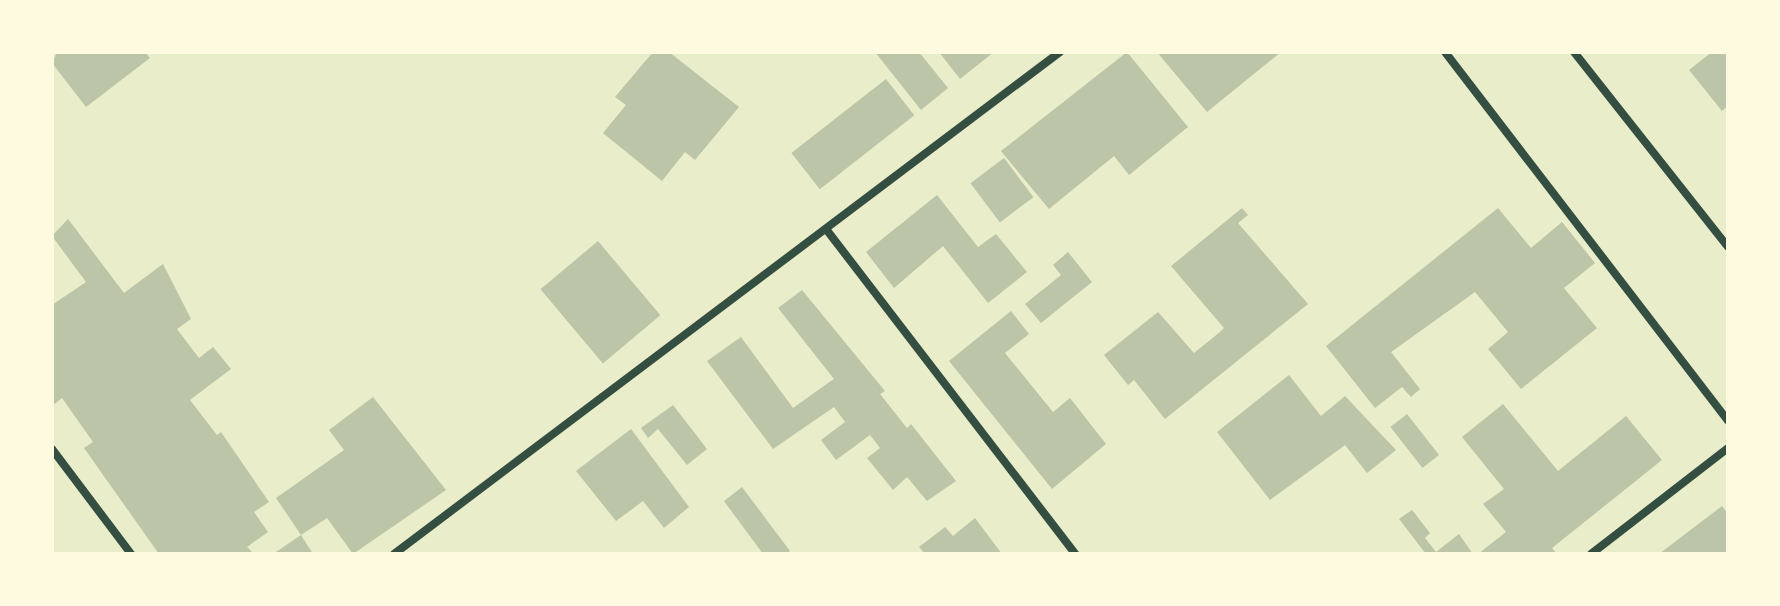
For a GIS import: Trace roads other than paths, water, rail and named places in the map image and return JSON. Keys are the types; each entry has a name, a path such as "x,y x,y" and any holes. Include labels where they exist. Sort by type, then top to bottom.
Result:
{"street":[{"path":"394,554 1060,52"},
{"path":"1445,52 1728,421"},
{"path":"1574,52 1728,247"},
{"path":"826,229 1075,554"},
{"path":"1591,554 1728,448"},
{"path":"52,449 131,554"}]}
